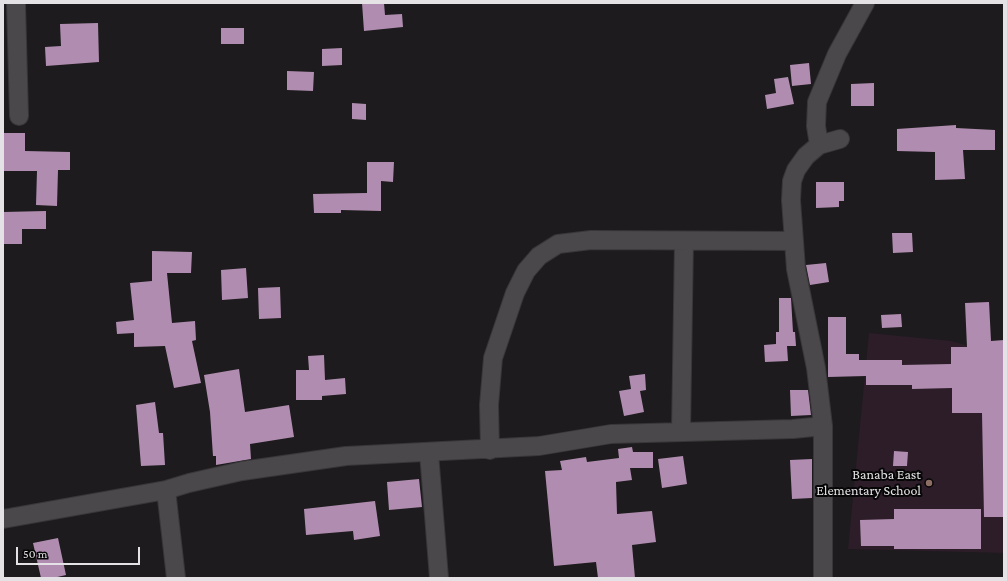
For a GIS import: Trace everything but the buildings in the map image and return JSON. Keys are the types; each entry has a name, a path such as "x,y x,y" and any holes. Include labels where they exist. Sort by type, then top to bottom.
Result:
{"street":[{"path":"16,3 19,116"},
{"path":"819,145 816,126 817,102 837,54 865,3"},
{"path":"823,578 824,426 816,368 796,269 790,200 792,181 796,170 806,156 819,145 840,139"},
{"path":"490,450 489,405 493,358 515,293 526,271 539,256 558,244 572,241 793,241"},
{"path":"681,432 684,242"},
{"path":"3,519 166,490 189,483 242,471 346,456 490,450 539,446 611,434 793,429 824,426"},
{"path":"429,453 439,578"},
{"path":"166,490 176,578"}],"shaded area":[{"name":"Banaba East Elementary School","path":"869,333 951,341 1004,355 1004,553 848,549"}],"place":[{"name":"Banaba East Elementary School","path":"929,483"}]}
